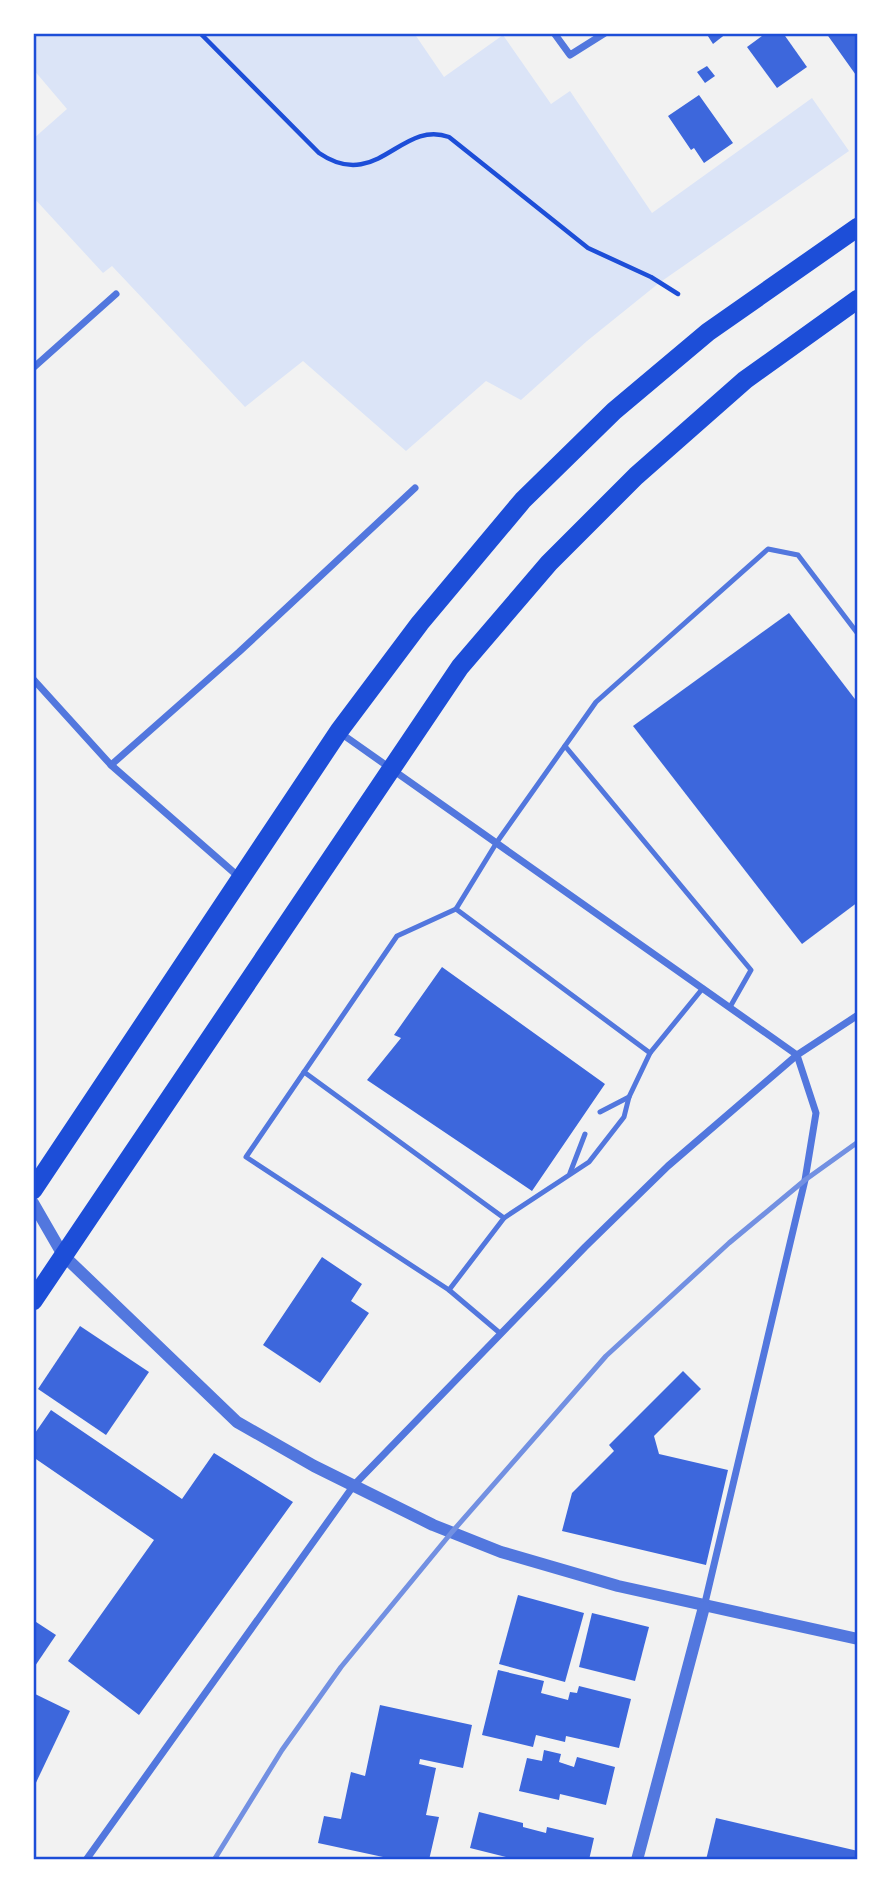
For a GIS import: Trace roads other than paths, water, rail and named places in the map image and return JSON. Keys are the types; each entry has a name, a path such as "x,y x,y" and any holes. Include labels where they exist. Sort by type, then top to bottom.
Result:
{"highway":[{"path":"33,1191 339,732 420,623 523,500 614,411 709,332 858,227"},
{"path":"33,1301 460,667 549,563 636,476 745,380 858,299"}],"street":[{"path":"554,33 570,55 605,33"},
{"path":"33,368 116,294"},
{"path":"111,765 239,652 415,488"},
{"path":"33,679 111,765 241,878"},
{"path":"339,732 797,1055 816,1114 805,1180 704,1606 637,1860"},
{"path":"86,1860 354,1485 668,1166 797,1055 858,1015"},
{"path":"33,1203 63,1255 237,1422 354,1485 433,1525 501,1552 618,1586 858,1639"}],"lane":[{"path":"501,1334 449,1290 246,1157 397,936 456,909 497,842 596,702 768,550 799,555 858,634"},
{"path":"565,746 751,971 730,1007"},
{"path":"456,909 650,1053"},
{"path":"449,1290 503,1218 589,1161 624,1117 629,1097 650,1053 703,988"},
{"path":"304,1072 503,1218"},
{"path":"600,1112 629,1097"},
{"path":"570,1173 585,1134"}],"railway":[{"path":"214,1860 282,1750 341,1667 452,1532 606,1356 729,1243 805,1180 858,1142"}]}
